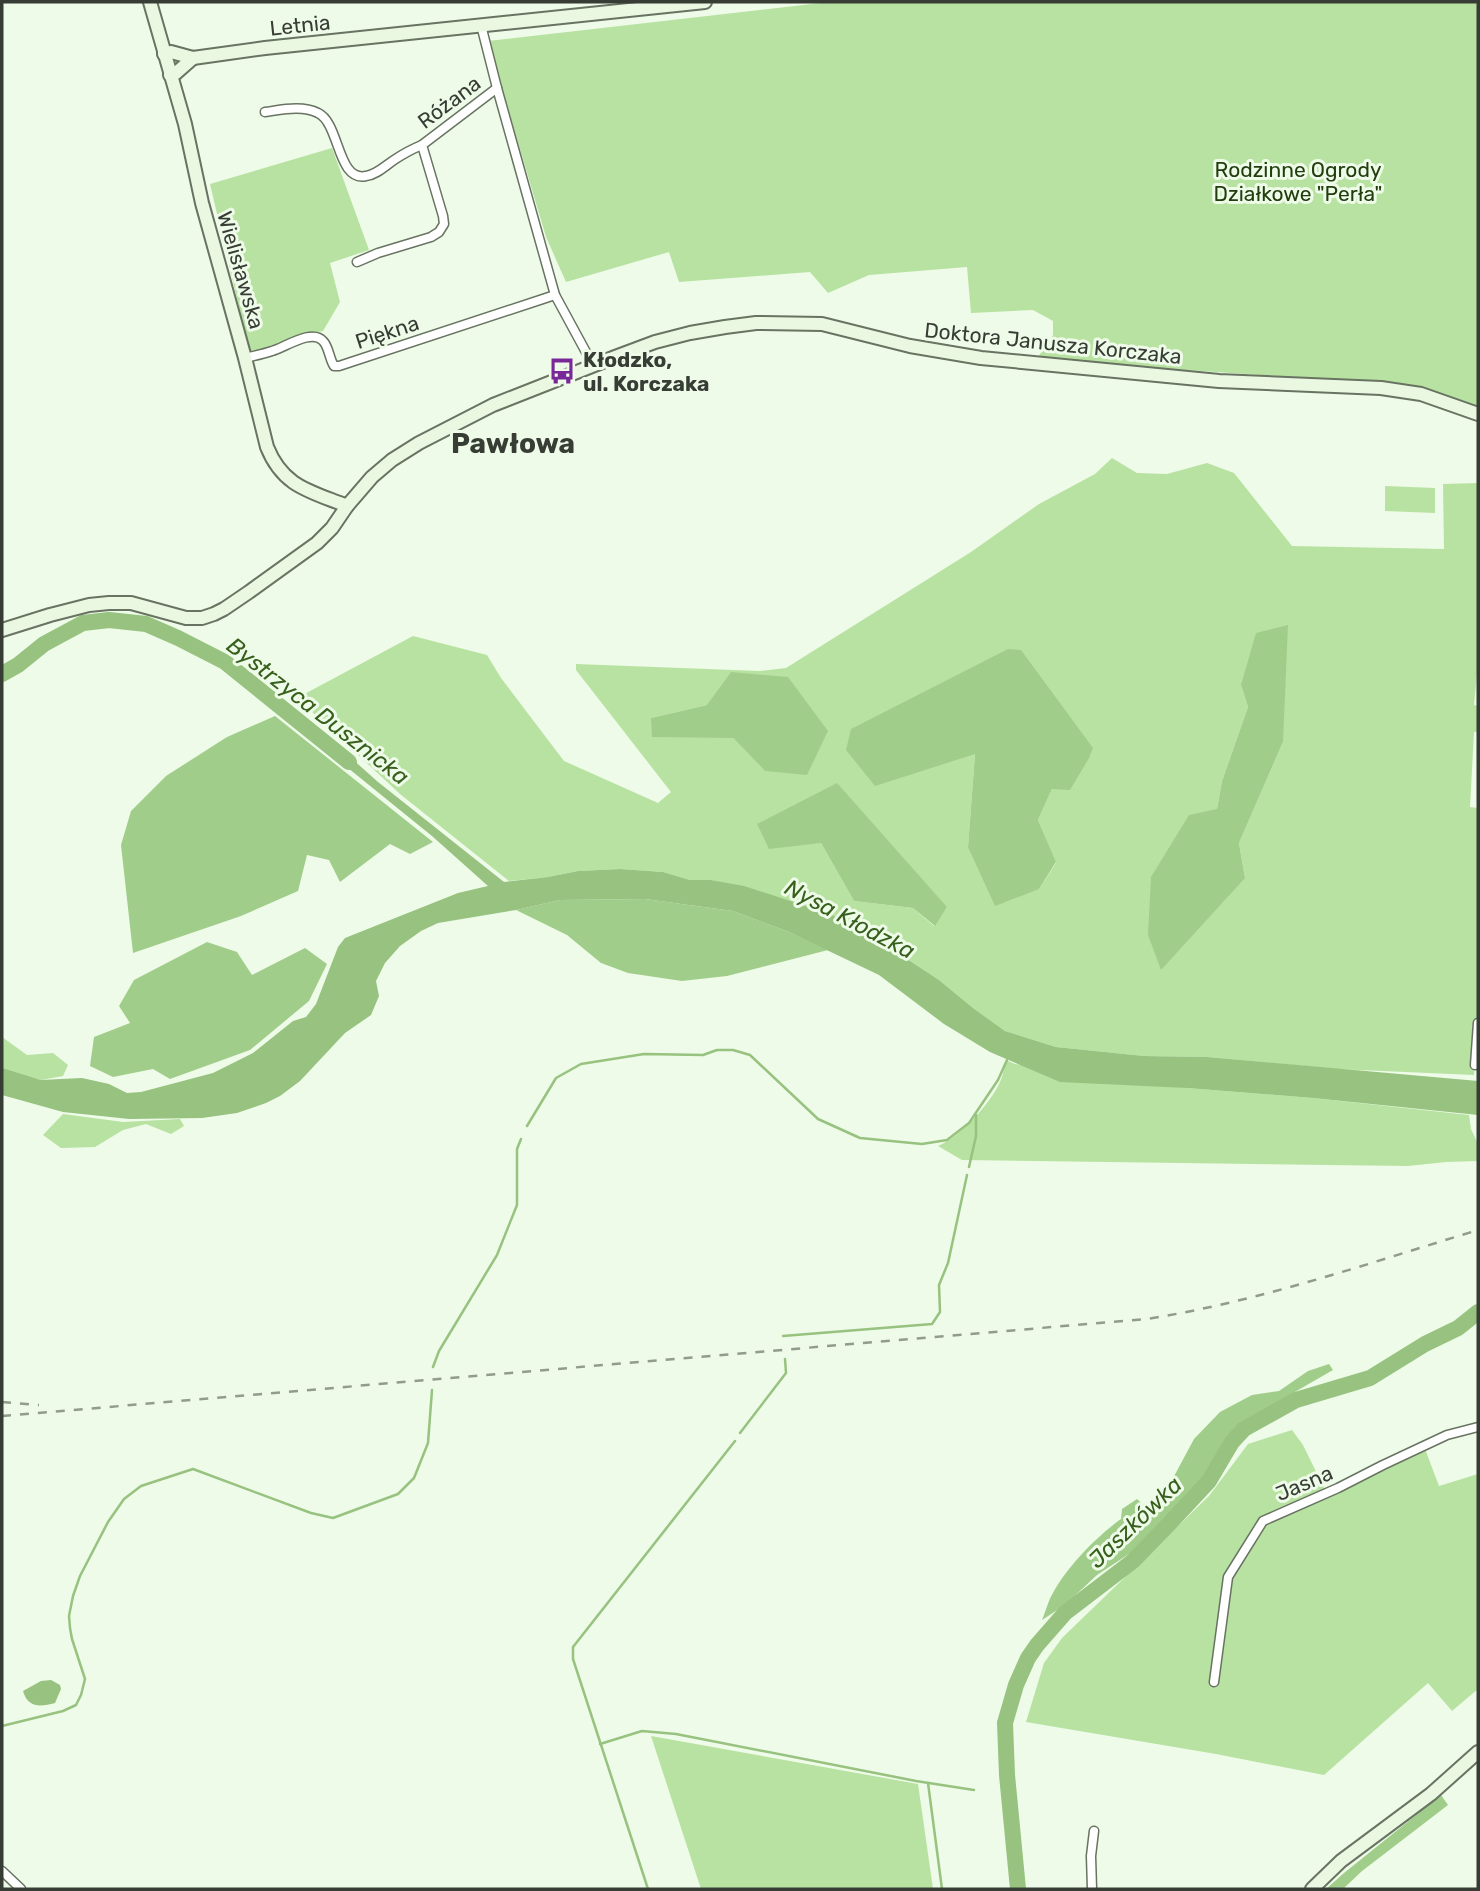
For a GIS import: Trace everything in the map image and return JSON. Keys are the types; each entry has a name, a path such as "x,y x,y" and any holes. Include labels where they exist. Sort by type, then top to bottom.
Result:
{"street":[{"name":"Wielisławska","path":"150,2 185,124 202,203 272,460 281,473 295,484 347,506"},
{"name":"Letnia","path":"164,54 171,52 193,58 279,46 705,2"},
{"path":"481,25 555,295 593,365"},
{"name":"Letnia","path":"170,75 193,58"},
{"name":"Różana","path":"265,112 290,108 320,113 327,119 345,165 360,177 374,174 422,145 497,88"},
{"name":"Różana","path":"357,262 431,237 439,232 444,224 422,145"},
{"name":"Piękna","path":"245,358 273,351 306,337 321,338 332,363 339,366 555,295"},
{"name":"Doktora Janusza Korczaka","path":"2,630 89,605 109,603 131,603 186,618 202,618 214,614 317,542 382,469 419,443 494,404 655,342 690,333 756,323 822,324 910,346 981,358 1219,381 1381,388 1421,394 1478,414"},
{"path":"1475,1065 1478,1023"},
{"name":"Jasna","path":"1214,1682 1228,1577 1263,1521 1447,1435 1478,1427"},
{"path":"1312,1889 1341,1861 1431,1794 1478,1752"},
{"path":"1091,1889 1094,1831"},
{"path":"2,1871 20,1889"}],"green space":[{"name":"Rodzinne Ogrody Działkowe \"Perła\"","path":"829,2 1478,2 1478,409 1428,389 1382,383 1036,360 1053,335 1053,321 1033,310 971,313 967,267 869,275 828,293 810,272 679,282 669,252 566,282 546,237 488,41"},
{"path":"332,148 369,250 330,263 340,302 323,331 293,337 250,354 210,184"},
{"path":"1112,458 1137,473 1167,474 1207,463 1234,473 1292,546 1444,549 1443,484 1478,483 1478,664 1474,705 1478,706 1478,732 1474,732 1470,807 1478,808 1478,1008 1474,1075 1337,1069 1207,1057 1144,1056 1056,1047 1005,1031 939,980 869,934 809,907 744,887 711,880 690,880 663,872 620,869 578,871 509,881 400,794 297,698 413,636 487,655 501,678 564,761 658,803 671,792 576,670 576,664 760,671 786,668 971,552 1039,504 1095,474","holes":["1241,685 1283,742 1239,843 1245,878 1217,809 1222,781 1248,707","707,705 765,771 733,738 651,718","975,754 1052,789 1038,820 1056,863 1039,889 968,847","821,843 947,907 934,926 913,908 854,901"]},
{"path":"1385,486 1435,488 1435,513 1385,511"},
{"path":"2,1037 27,1055 53,1053 68,1065 63,1076 41,1080 2,1069"},
{"path":"1006,1060 1015,1064 1187,1088 1469,1115 1471,1129 1478,1144 1478,1161 1408,1166 962,1160 938,1146 965,1128 982,1110 1000,1082"},
{"path":"63,1114 123,1122 180,1119 184,1126 171,1134 146,1124 123,1130 95,1147 61,1148 43,1135"},
{"path":"1292,1430 1303,1445 1328,1496 1425,1449 1439,1486 1478,1474 1478,1689 1452,1711 1428,1683 1324,1775 1026,1722 1044,1663 1062,1638 1209,1496 1248,1444"},
{"path":"651,1736 918,1784 933,1889 701,1889"}],"shaded area":[{"path":"1288,625 1283,742 1239,843 1245,878 1161,970 1148,935 1151,877 1189,815 1217,809 1222,781 1248,707 1241,685 1256,633"},
{"path":"1008,649 1021,650 1093,748 1070,790 1052,789 1038,820 1056,862 1039,889 995,906 968,847 975,754 875,786 846,750 851,729"},
{"path":"731,672 788,677 828,731 807,775 765,771 733,738 652,737 651,718 707,705"},
{"path":"275,716 433,842 410,854 390,844 340,882 329,860 307,855 298,891 241,916 133,953 121,845 131,811 166,776 227,737"},
{"path":"341,749 378,782 504,882 578,871 620,869 663,872 690,880 711,880 744,886 845,920 939,980 1005,1031 1056,1047 1144,1056 1207,1057 1478,1081 1478,1115 1187,1088 1060,1082 990,1052 944,1024 879,975 789,932 733,911 645,899 560,900 438,923 421,931 400,946 385,963 376,981 379,996 371,1015 345,1033 300,1081 280,1096 237,1113 202,1118 129,1119 63,1112 2,1095 2,1068 41,1080 82,1078 109,1084 127,1093 141,1092 213,1073 253,1053 293,1021 306,1017 316,1004 338,947 345,938 458,893 488,886 432,836 327,751"},
{"path":"837,783 947,907 935,926 913,908 854,901 821,843 769,849 757,824"},
{"path":"645,899 733,911 828,950 727,976 682,981 628,973 601,963 567,935 516,910 560,900"},
{"path":"207,942 237,952 252,975 305,948 327,964 309,1001 250,1050 170,1079 153,1069 113,1077 90,1066 94,1037 130,1023 119,1006 134,980"},
{"path":"1329,1364 1333,1370 1235,1429 1178,1508 1132,1552 1097,1575 1065,1605 1042,1620 1051,1596 1066,1573 1093,1543 1121,1519 1122,1509 1137,1499 1155,1515 1169,1500 1172,1480 1194,1439 1220,1412 1252,1395 1279,1391 1308,1371"},
{"path":"51,1680 60,1685 61,1689 55,1703 35,1705 28,1701 23,1691 41,1681"},
{"path":"1441,1795 1448,1805 1362,1871 1343,1889 1326,1889 1344,1873"}],"waterway":[{"name":"Bystrzyca Dusznicka","path":"2,674 44,644 83,623 109,620 146,624 225,662 349,762"},
{"path":"527,1126 556,1078 581,1064 644,1054 703,1055 717,1050 733,1050 750,1055 818,1119 860,1138 922,1144 947,1140 969,1123 998,1080 1007,1060"},
{"path":"969,1167 976,1136 976,1115"},
{"path":"433,1367 439,1351 497,1255 517,1205 517,1149 521,1139"},
{"path":"783,1336 932,1324 940,1312 939,1285 948,1263 967,1175"},
{"name":"Jaszkówka","path":"1018,1889 1005,1723 1016,1685 1037,1645 1065,1613 1133,1561 1169,1524 1209,1481 1232,1442 1244,1429 1296,1400 1370,1378 1425,1344 1458,1328 1478,1312"},
{"path":"740,1433 786,1373 785,1359"},
{"path":"2,1726 63,1711 76,1705 85,1679 70,1628 69,1616 73,1596 80,1576 108,1522 124,1499 141,1486 193,1469 311,1513 333,1518 398,1494 414,1478 428,1443 432,1390"},
{"path":"648,1889 573,1659 573,1647 735,1441"},
{"path":"600,1744 642,1731 676,1734 974,1790"},
{"path":"928,1783 942,1889"}],"railway":[{"path":"2,1416 1147,1319 1273,1292 1478,1230"},
{"path":"2,1402 39,1405"}],"place":[{"name":"Kłodzko, ul. Korczaka","path":"562,371"}],"district":[{"name":"Pawłowa","path":"513,443"}],"water label":[{"name":"Nysa Kłodzka","path":"850,919"}]}
